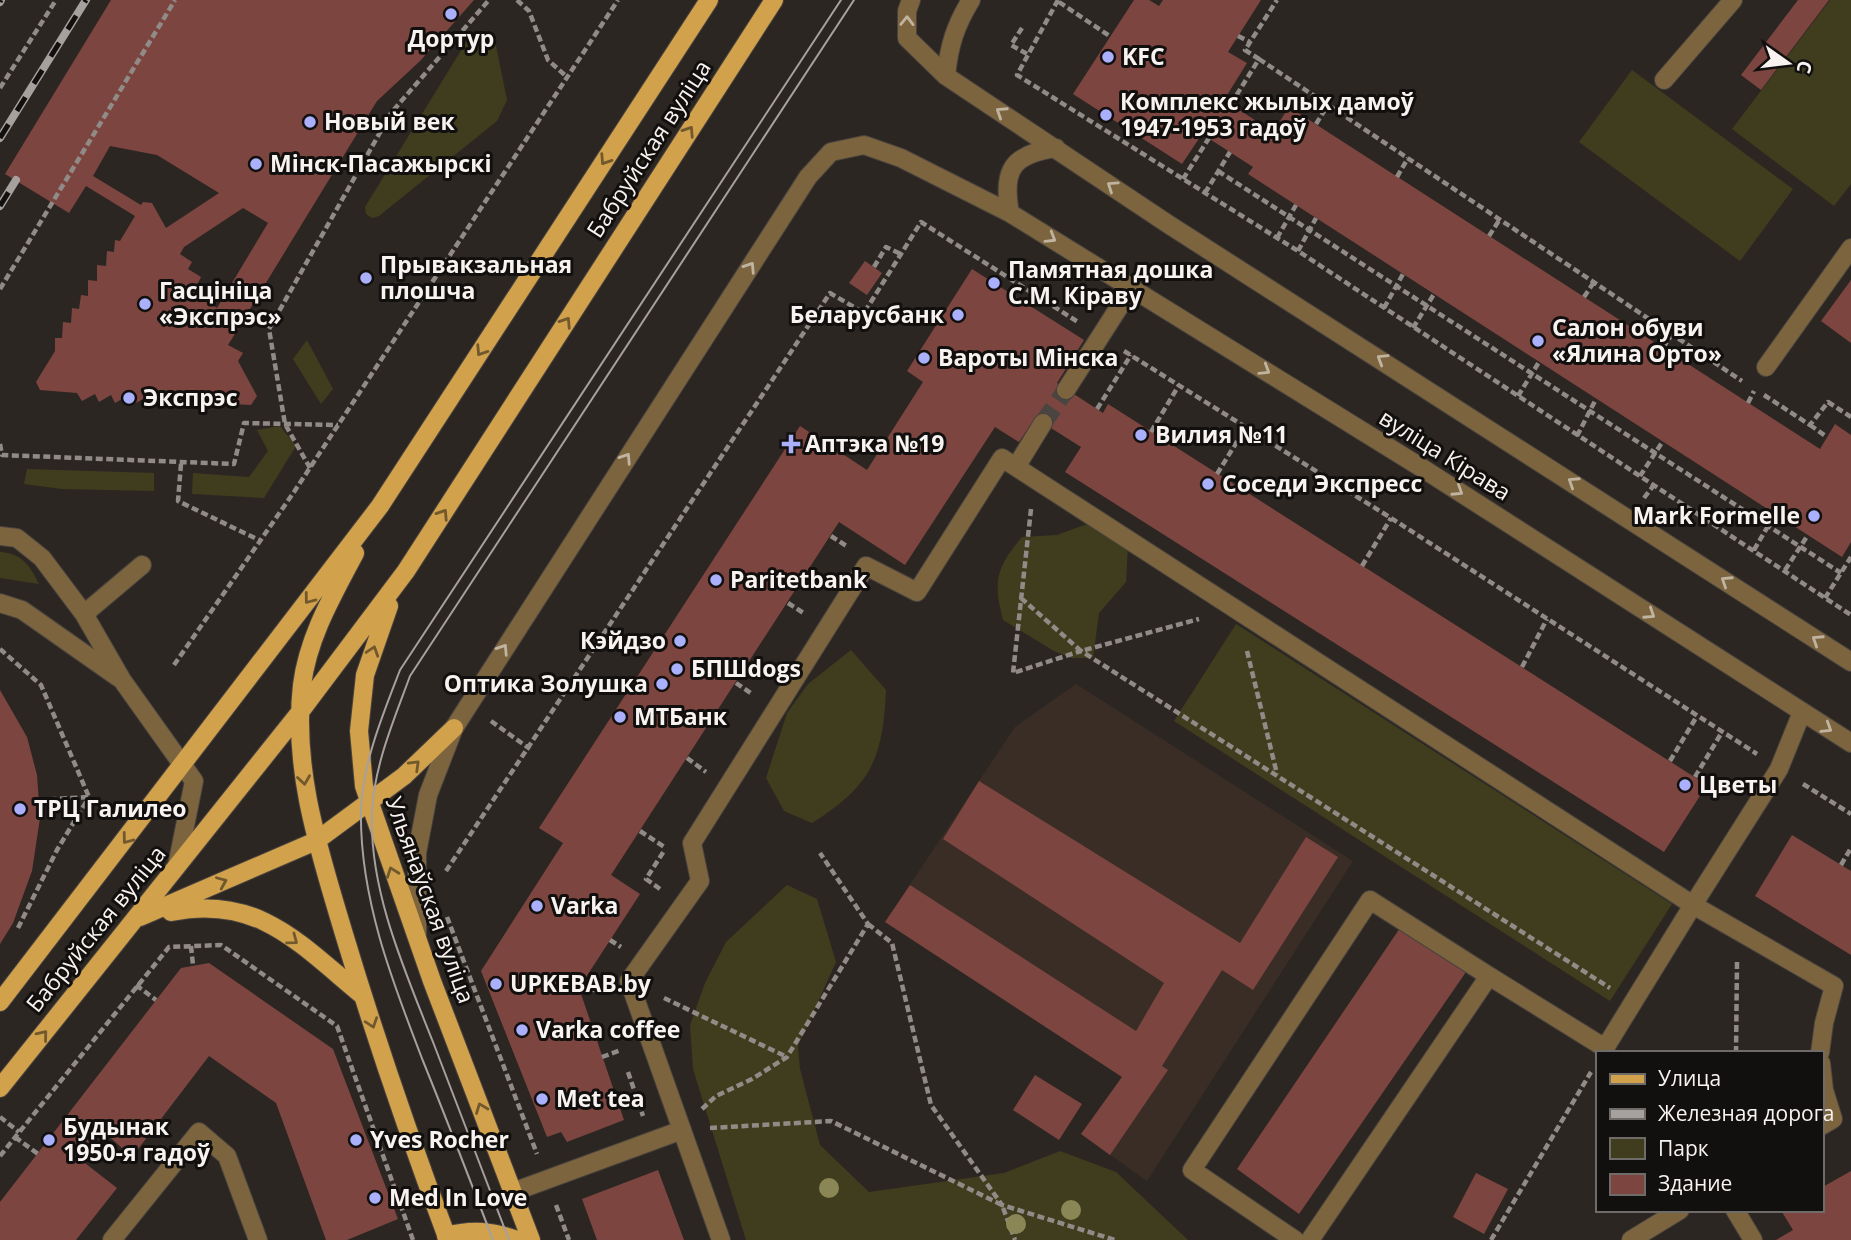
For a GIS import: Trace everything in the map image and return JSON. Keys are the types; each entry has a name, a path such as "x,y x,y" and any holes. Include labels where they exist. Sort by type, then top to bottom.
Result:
{"main road":[{"name":"Бабруйская вуліца","path":"0,1002 183,767 380,506 709,0"},
{"name":"Бабруйская вуліца","path":"406,571 774,0"},
{"name":"Бабруйская вуліца","path":"0,1088 300,712 307,662 324,611 380,506"},
{"path":"406,571 300,712 300,749 316,841 362,995 443,1239 466,1230 490,1232 517,1240"},
{"name":"Ульянаўская вуліца","path":"406,571 382,621 365,675 359,732 368,803 416,938 531,1240"},
{"path":"137,919 316,841 404,776 453,728"},
{"path":"137,919 195,907 226,908 255,915 317,958 362,995"}],"street":[{"path":"911,0 907,11 907,38 946,76"},
{"path":"946,76 949,43 957,22 971,0"},
{"path":"1664,80 1734,0"},
{"name":"вуліца Кірава","path":"946,76 1851,662"},
{"name":"вуліца Кірава","path":"453,728 808,177 831,152 864,145 926,171 1010,213 1411,461 1851,743"},
{"path":"1010,213 1005,186 1012,166 1031,152 1056,148"},
{"path":"1766,367 1851,248"},
{"path":"1066,390 1132,287"},
{"path":"1016,467 1043,423"},
{"path":"721,1240 629,981 699,881 692,843 866,566 917,592 1002,458 1693,905 1834,986 1824,1023 1820,1051"},
{"path":"0,536 17,538 42,558 84,614 122,680 194,781 177,866"},
{"path":"84,614 142,565"},
{"path":"0,603 22,610 122,680"},
{"path":"1295,1240 1192,1170 1370,900 1605,1048 1779,769 1802,712"},
{"path":"416,938 417,853 428,795 453,728"},
{"path":"1310,1240 1489,976"},
{"path":"1823,1081 1833,1119 1823,1125"},
{"path":"513,1192 681,1130"},
{"path":"112,1240 198,1132 227,1156 258,1240"},
{"path":"1631,1240 1677,1212"},
{"path":"1736,1212 1753,1240"}],"path":[{"path":"0,88 56,0"},
{"path":"0,289 175,0"},
{"path":"310,468 285,424 269,329 391,114 489,0"},
{"path":"517,0 529,10 548,60 567,77"},
{"path":"174,665 310,468 618,0"},
{"path":"1277,0 1245,50 1827,437"},
{"path":"1111,37 1059,1 1017,75 1298,251 1851,615"},
{"path":"1022,27 1011,45 1029,55"},
{"path":"1238,36 1250,42"},
{"path":"1231,104 1259,59"},
{"path":"1316,124 1328,105"},
{"path":"1183,179 1209,138"},
{"path":"1205,193 1230,152"},
{"path":"1397,177 1408,158"},
{"path":"1218,171 1841,573"},
{"path":"1276,238 1296,205"},
{"path":"1298,251 1316,218"},
{"path":"1489,236 1500,219"},
{"path":"444,875 830,293 864,313 921,222 1391,518 1851,814"},
{"path":"874,267 886,247 901,254"},
{"path":"1384,308 1403,274"},
{"path":"1584,297 1594,282"},
{"path":"1413,328 1434,294"},
{"path":"1663,348 1672,334"},
{"path":"1097,409 1131,355"},
{"path":"1518,396 1539,362"},
{"path":"1151,432 1179,385"},
{"path":"1748,403 1755,389"},
{"path":"1577,436 1596,398"},
{"path":"1810,425 1828,402 1851,417"},
{"path":"0,444 2,455 234,464 244,424 338,425"},
{"path":"1217,474 1246,427"},
{"path":"1640,476 1663,441"},
{"path":"181,464 178,501 261,541"},
{"path":"1034,478 1013,673 1081,651 1237,609 1277,774"},
{"path":"1754,550 1775,514"},
{"path":"1362,566 1391,518"},
{"path":"1784,570 1808,535"},
{"path":"1825,598 1851,557"},
{"path":"1021,598 1081,651 1633,1003"},
{"path":"1522,667 1547,619"},
{"path":"0,649 41,685 89,797"},
{"path":"736,683 754,695"},
{"path":"1670,761 1697,716"},
{"path":"1695,777 1722,732"},
{"path":"687,758 713,776"},
{"path":"39,800 89,797"},
{"path":"15,933 57,850 89,797"},
{"path":"640,831 666,848"},
{"path":"655,902 662,891 646,879 673,838"},
{"path":"1841,865 1851,848"},
{"path":"820,853 868,924 892,943 931,1105 1002,1205 1015,1240"},
{"path":"444,909 569,1240"},
{"path":"681,1130 716,1096 752,1079 787,1057 868,924"},
{"path":"1736,1051 1737,932"},
{"path":"0,1156 169,947 221,945 337,1026 413,1240"},
{"path":"191,946 193,965"},
{"path":"606,1003 602,991 613,972 787,1057"},
{"path":"136,985 156,1000"},
{"path":"579,988 602,991"},
{"path":"617,1038 651,1141"},
{"path":"602,1057 621,1050"},
{"path":"1491,1240 1596,1064"},
{"path":"0,1117 19,1132"},
{"path":"681,1130 831,1121 1002,1205 1115,1240"},
{"path":"15,1137 38,1154"}],"shaded area":[{"path":"1076,684 1353,861 1147,1181 1081,1134 1122,1077 885,922 1015,727"}],"green space":[{"path":"1830,0 1851,0 1851,184 1834,206 1732,129"},
{"path":"477,32 486,34 495,41 507,100 497,121 379,216 372,218 366,214 365,207 468,39"},
{"path":"1632,70 1793,189 1740,261 1579,142"},
{"path":"307,340 333,389 321,404 293,359"},
{"path":"280,426 296,446 264,498 192,494 193,473 249,477 268,451 257,430"},
{"path":"27,469 154,473 154,491 62,489 24,484"},
{"path":"1087,524 1106,526 1128,545 1126,582 1099,613 1093,658 1071,658 1054,651 1003,620 998,595 999,576 1007,558 1022,537 1057,535"},
{"path":"0,552 20,558 39,584 0,578"},
{"path":"1236,624 1672,904 1610,1001 1174,721"},
{"path":"851,650 886,690 877,753 861,783 812,823 784,811 766,778 787,713 808,684"},
{"path":"787,885 817,899 836,962 798,1046 800,1069 820,1145 869,1192 1004,1173 1060,1151 1116,1172 1188,1240 746,1240 693,1069 690,1025 705,983 726,942"}],"building":[{"name":"Мінск-Пасажырскі","path":"111,0 474,0 420,61 377,101 228,345 243,353 238,361 257,396 251,405 211,403 199,409 195,401 183,408 179,400 166,407 161,399 149,406 145,398 132,405 127,396 115,403 111,395 99,402 95,394 82,401 77,393 40,390 36,382 55,351 55,338 62,338 63,322 71,323 72,308 79,309 81,295 88,296 88,280 97,281 97,265 106,266 107,251 114,252 115,240 120,241 135,216 86,186 69,213 5,174","holes":["110,146 157,155 219,193 166,228 152,203 143,202 141,205 93,176","243,208 268,223 217,308 205,300 209,293 197,285 201,277 188,269 192,262 180,254 184,247"]},
{"path":"1134,0 1149,0 1159,6 1163,0 1261,0 1228,52 1247,63 1224,100 1273,132 1289,107 1820,449 1835,424 1851,435 1851,542 1842,557 1248,174 1253,167 1202,134 1182,164 1073,94"},
{"path":"1798,0 1829,0 1761,90 1741,75"},
{"path":"865,261 882,273 867,295 849,283"},
{"path":"972,269 1084,340 1057,383 1103,413 1108,404 1707,785 1664,852 1065,472 1081,447 1035,418 1019,442 995,427 905,565 839,522 611,875 640,894 579,988 624,1120 567,1142 561,1132 547,1137 481,971 563,843 539,828 800,426 867,470 923,382 907,371"},
{"path":"1851,280 1851,343 1821,321"},
{"name":"ТРЦ Галилео","path":"0,690 27,737 37,775 40,818 32,871 13,923 0,944"},
{"path":"979,781 1240,943 1306,837 1338,857 1253,990 1222,970 1162,1066 1168,1070 1110,1155 1081,1134 1122,1077 885,922 910,885 1136,1031 1164,983 943,839"},
{"path":"1792,835 1851,871 1851,955 1755,896"},
{"path":"1400,928 1466,972 1299,1214 1237,1169"},
{"path":"209,963 333,1049 398,1219 347,1240 326,1240 276,1103 209,1056 132,1157 103,1131 81,1160 117,1188 76,1240 0,1240 0,1202 181,968"},
{"path":"1035,1075 1082,1104 1059,1140 1013,1110"},
{"path":"658,1170 684,1240 597,1240 582,1199"},
{"path":"1851,1171 1851,1240 1776,1240 1793,1230 1782,1212 1823,1212 1823,1187"},
{"path":"1476,1173 1508,1189 1484,1234 1453,1217"}],"tunnel":[{"path":"1043,423 1066,390"}],"tram line":[{"path":"493,1240 411,1031 380,938 365,874 362,842 361,809 370,756 400,670 841,0"},
{"path":"509,1240 401,959 383,901 376,872 372,813 381,760 410,676 854,0"}],"railway":[{"path":"0,138 86,0"},
{"path":"0,206 16,180"}],"place":[{"name":"Дортур","path":"451,14"},
{"name":"KFC","path":"1108,57"},
{"name":"Комплекс жылых дамоў 1947-1953 гадоў","path":"1106,115"},
{"name":"Новый век","path":"310,122"},
{"name":"Мінск-Пасажырскі","path":"256,164"},
{"name":"Прывакзальная плошча","path":"366,278"},
{"name":"Памятная дошка С.М. Кіраву","path":"994,283"},
{"name":"Гасцініца «Экспрэс»","path":"145,304"},
{"name":"Беларусбанк","path":"958,315"},
{"name":"Салон обуви «Ялина Орто»","path":"1538,341"},
{"name":"Вароты Мінска","path":"924,358"},
{"name":"Экспрэс","path":"129,398"},
{"name":"Вилия №11","path":"1141,435"},
{"name":"Аптэка №19","path":"791,444"},
{"name":"Соседи Экспресс","path":"1208,484"},
{"name":"Mark Formelle","path":"1814,516"},
{"name":"Paritetbank","path":"716,580"},
{"name":"Кэйдзо","path":"680,641"},
{"name":"БПШdogs","path":"677,669"},
{"name":"Оптика Золушка","path":"662,684"},
{"name":"МТБанк","path":"620,717"},
{"name":"Цветы","path":"1685,785"},
{"name":"ТРЦ Галилео","path":"20,809"},
{"name":"Varka","path":"537,906"},
{"name":"UPKEBAB.by","path":"496,984"},
{"name":"Varka coffee","path":"522,1030"},
{"name":"Met tea","path":"542,1099"},
{"name":"Будынак 1950-я гадоў","path":"49,1140"},
{"name":"Yves Rocher","path":"356,1140"},
{"name":"Med In Love","path":"375,1198"}]}
